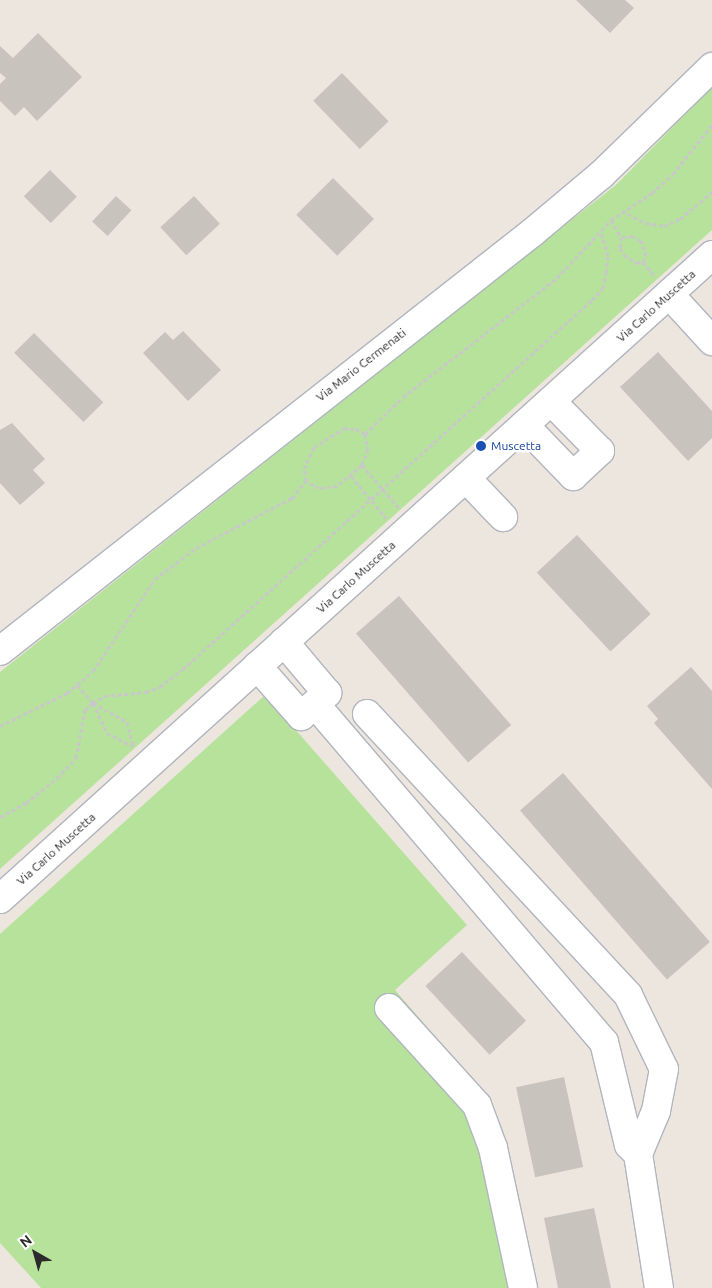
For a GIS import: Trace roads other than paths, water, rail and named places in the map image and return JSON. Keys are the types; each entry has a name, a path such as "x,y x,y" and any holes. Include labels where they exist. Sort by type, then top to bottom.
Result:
{"street":[{"name":"Via Mario Cermenati","path":"0,651 533,232 601,175 712,66"},
{"name":"Via Carlo Muscetta","path":"0,899 142,754 257,666 712,255"},
{"path":"670,294 712,341"},
{"path":"524,425 573,476 600,452 551,401"},
{"path":"466,478 503,517"},
{"path":"257,666 301,716 315,704 327,693 284,642"},
{"path":"315,704 604,1042 629,1145 638,1154"},
{"path":"367,714 628,995 664,1070 656,1111 638,1154 659,1288"},
{"path":"389,1008 477,1105 493,1148 523,1288"}],"place":[{"name":"Muscetta","path":"481,446"}]}
